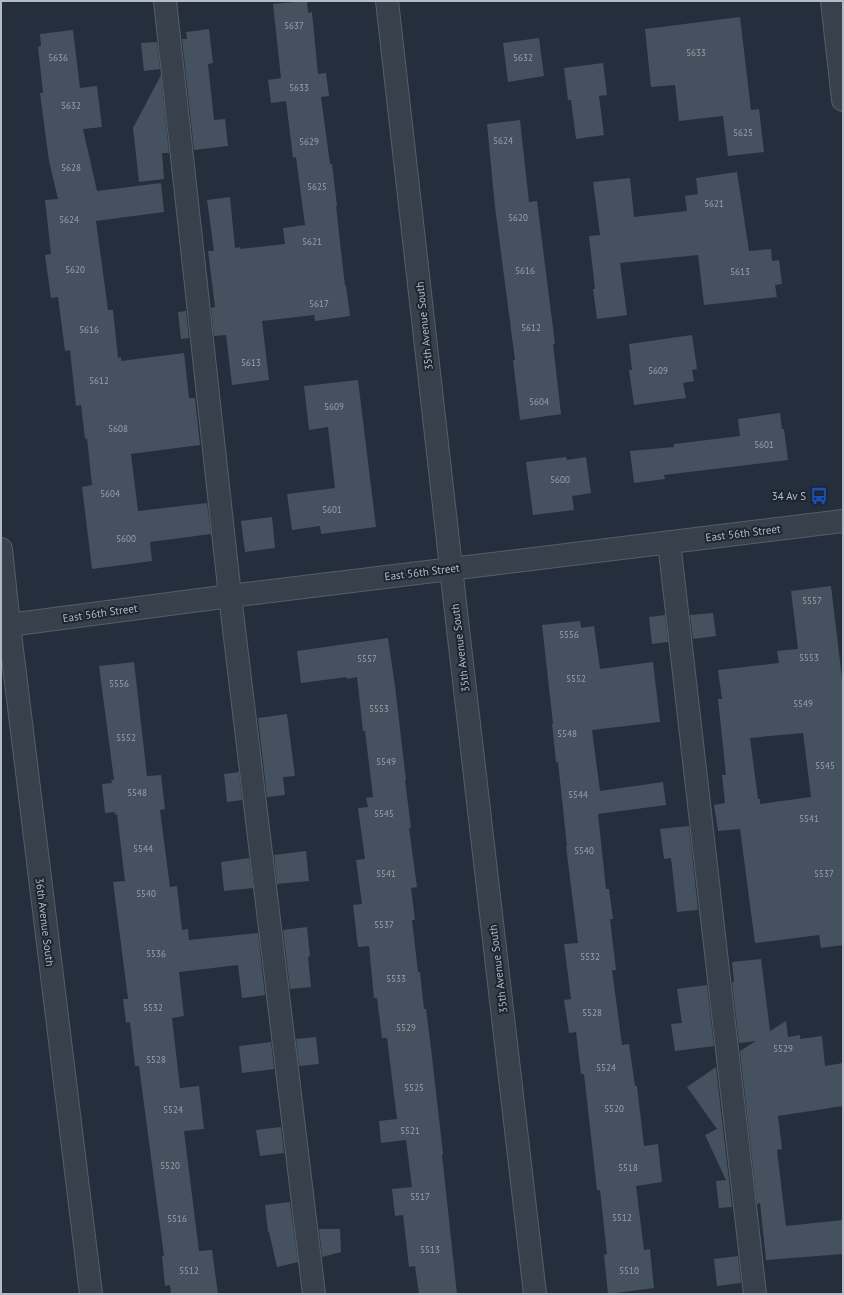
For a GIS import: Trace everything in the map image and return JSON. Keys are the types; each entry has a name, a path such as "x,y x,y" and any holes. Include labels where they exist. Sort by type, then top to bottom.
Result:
{"street":[{"path":"165,1 230,596 314,1294"},
{"name":"35th Avenue South","path":"387,1 535,1294"},
{"path":"832,1 843,100"},
{"name":"East 56th Street","path":"5,626 451,568 843,521"},
{"path":"669,542 755,1294"},
{"name":"36th Avenue South","path":"1,549 5,626 91,1294"}],"building":[{"path":"307,1 308,13 312,12 318,74 326,73 329,96 321,97 330,164 332,164 345,286 350,316 315,321 314,315 262,321 269,380 232,385 226,335 214,336 211,308 215,307 208,251 214,251 207,200 230,197 235,248 240,247 240,249 285,244 283,228 305,225 296,157 293,158 286,101 271,103 268,80 281,78 273,4"},
{"path":"740,17 751,110 759,109 764,152 728,156 723,116 679,121 675,85 651,87 645,29"},
{"path":"209,29 213,63 208,64 214,120 225,119 228,146 194,150 182,39 187,39 186,32"},
{"path":"73,30 80,88 97,86 102,127 83,129 97,191 161,183 164,212 96,221 108,310 113,310 118,358 121,357 121,361 184,353 189,398 195,398 200,445 131,454 138,511 207,503 211,534 150,542 152,561 92,569 82,487 92,485 87,438 85,439 81,405 76,406 70,350 65,351 58,297 51,298 45,255 51,254 45,200 58,199 49,161 40,93 43,93 38,47 41,46 40,34"},
{"path":"539,38 544,76 508,82 503,43"},
{"path":"157,42 160,69 144,71 141,43"},
{"path":"603,63 607,95 599,96 604,135 576,139 571,100 568,100 564,68"},
{"path":"161,75 169,153 162,153 164,179 139,182 133,128"},
{"path":"520,120 529,202 537,201 555,344 553,344 561,414 520,420 513,360 515,360 495,207 487,124"},
{"path":"737,172 749,251 771,249 772,261 779,260 782,284 775,285 777,297 704,305 698,255 620,263 627,315 597,319 589,236 600,235 593,182 630,178 634,217 687,211 685,196 698,194 696,178"},
{"path":"186,311 189,338 181,339 178,312"},
{"path":"692,335 697,369 692,370 694,381 683,383 686,398 634,405 629,370 632,370 629,344"},
{"path":"358,380 376,527 321,534 320,526 292,530 287,494 335,488 328,427 309,430 304,386"},
{"path":"780,413 782,429 784,429 788,460 664,475 665,479 634,483 630,451 674,447 674,444 740,436 738,419"},
{"path":"566,457 567,460 586,457 591,493 572,496 574,510 533,515 526,462"},
{"path":"272,517 275,548 245,552 241,521"},
{"path":"831,586 843,687 843,945 821,948 819,935 755,943 740,829 718,831 714,805 725,803 722,775 726,775 718,699 722,699 718,670 779,663 777,651 798,649 791,591","holes":["803,733 811,797 760,804 760,799 758,799 750,738"]},
{"path":"713,613 716,636 693,639 690,615"},
{"path":"665,615 668,642 652,644 649,617"},
{"path":"580,621 581,628 594,626 600,669 653,662 660,722 592,730 600,791 663,782 666,805 598,814 606,889 609,889 613,919 610,919 616,970 612,970 622,1045 629,1044 635,1086 637,1086 644,1146 658,1144 662,1182 636,1186 644,1250 650,1249 654,1288 608,1294 604,1255 607,1254 600,1190 597,1190 584,1074 581,1074 576,1032 569,1033 564,1000 571,999 564,944 578,943 566,846 558,762 556,762 542,625"},
{"path":"388,638 406,780 411,828 409,828 417,887 411,888 415,920 412,920 418,972 420,972 424,1009 426,1009 431,1048 457,1294 419,1294 415,1266 409,1267 403,1215 395,1216 392,1189 412,1187 406,1140 381,1143 379,1121 397,1119 387,1038 382,1038 377,998 374,998 369,946 358,947 353,905 362,904 356,860 365,859 358,808 368,807 366,798 373,797 357,677 301,683 297,651"},
{"path":"134,662 147,776 161,775 165,809 160,810 170,887 177,886 182,930 188,929 189,940 258,933 265,995 242,998 238,965 179,972 184,1016 172,1018 180,1088 199,1086 204,1129 184,1131 199,1251 212,1250 218,1294 171,1294 170,1285 165,1286 162,1256 164,1256 139,1066 135,1066 130,1022 126,1023 123,999 128,999 113,882 125,881 117,814 115,815 115,812 105,813 102,784 112,783 111,780 114,780 99,666"},
{"path":"287,714 295,776 283,777 285,795 267,797 258,718"},
{"path":"239,772 242,800 227,802 224,774"},
{"path":"689,826 698,910 677,912 671,858 664,859 660,829"},
{"path":"306,851 309,881 277,884 274,855"},
{"path":"249,858 253,888 224,891 221,862"},
{"path":"307,927 311,987 290,989 283,930"},
{"path":"761,959 770,1031 786,1021 788,1037 800,1035 800,1039 822,1036 825,1066 843,1063 843,1106 778,1116 782,1149 777,1150 786,1226 843,1220 843,1254 766,1260 760,1203 757,1204 740,1051 756,1041 739,1043 732,982 734,982 732,962"},
{"path":"707,985 714,1046 675,1051 671,1024 682,1023 677,989"},
{"path":"316,1037 319,1064 299,1066 296,1039"},
{"path":"271,1042 274,1069 242,1073 239,1046"},
{"path":"716,1067 732,1207 719,1208 716,1181 726,1180 705,1135 717,1129 687,1087"},
{"path":"281,1127 284,1153 260,1156 256,1130"},
{"path":"290,1202 298,1262 277,1267 268,1232 265,1205"},
{"path":"319,1229 340,1229 341,1252 322,1257"},
{"path":"738,1256 741,1283 717,1286 714,1259"}],"place":[{"name":"34 Av S","path":"819,496"}]}
